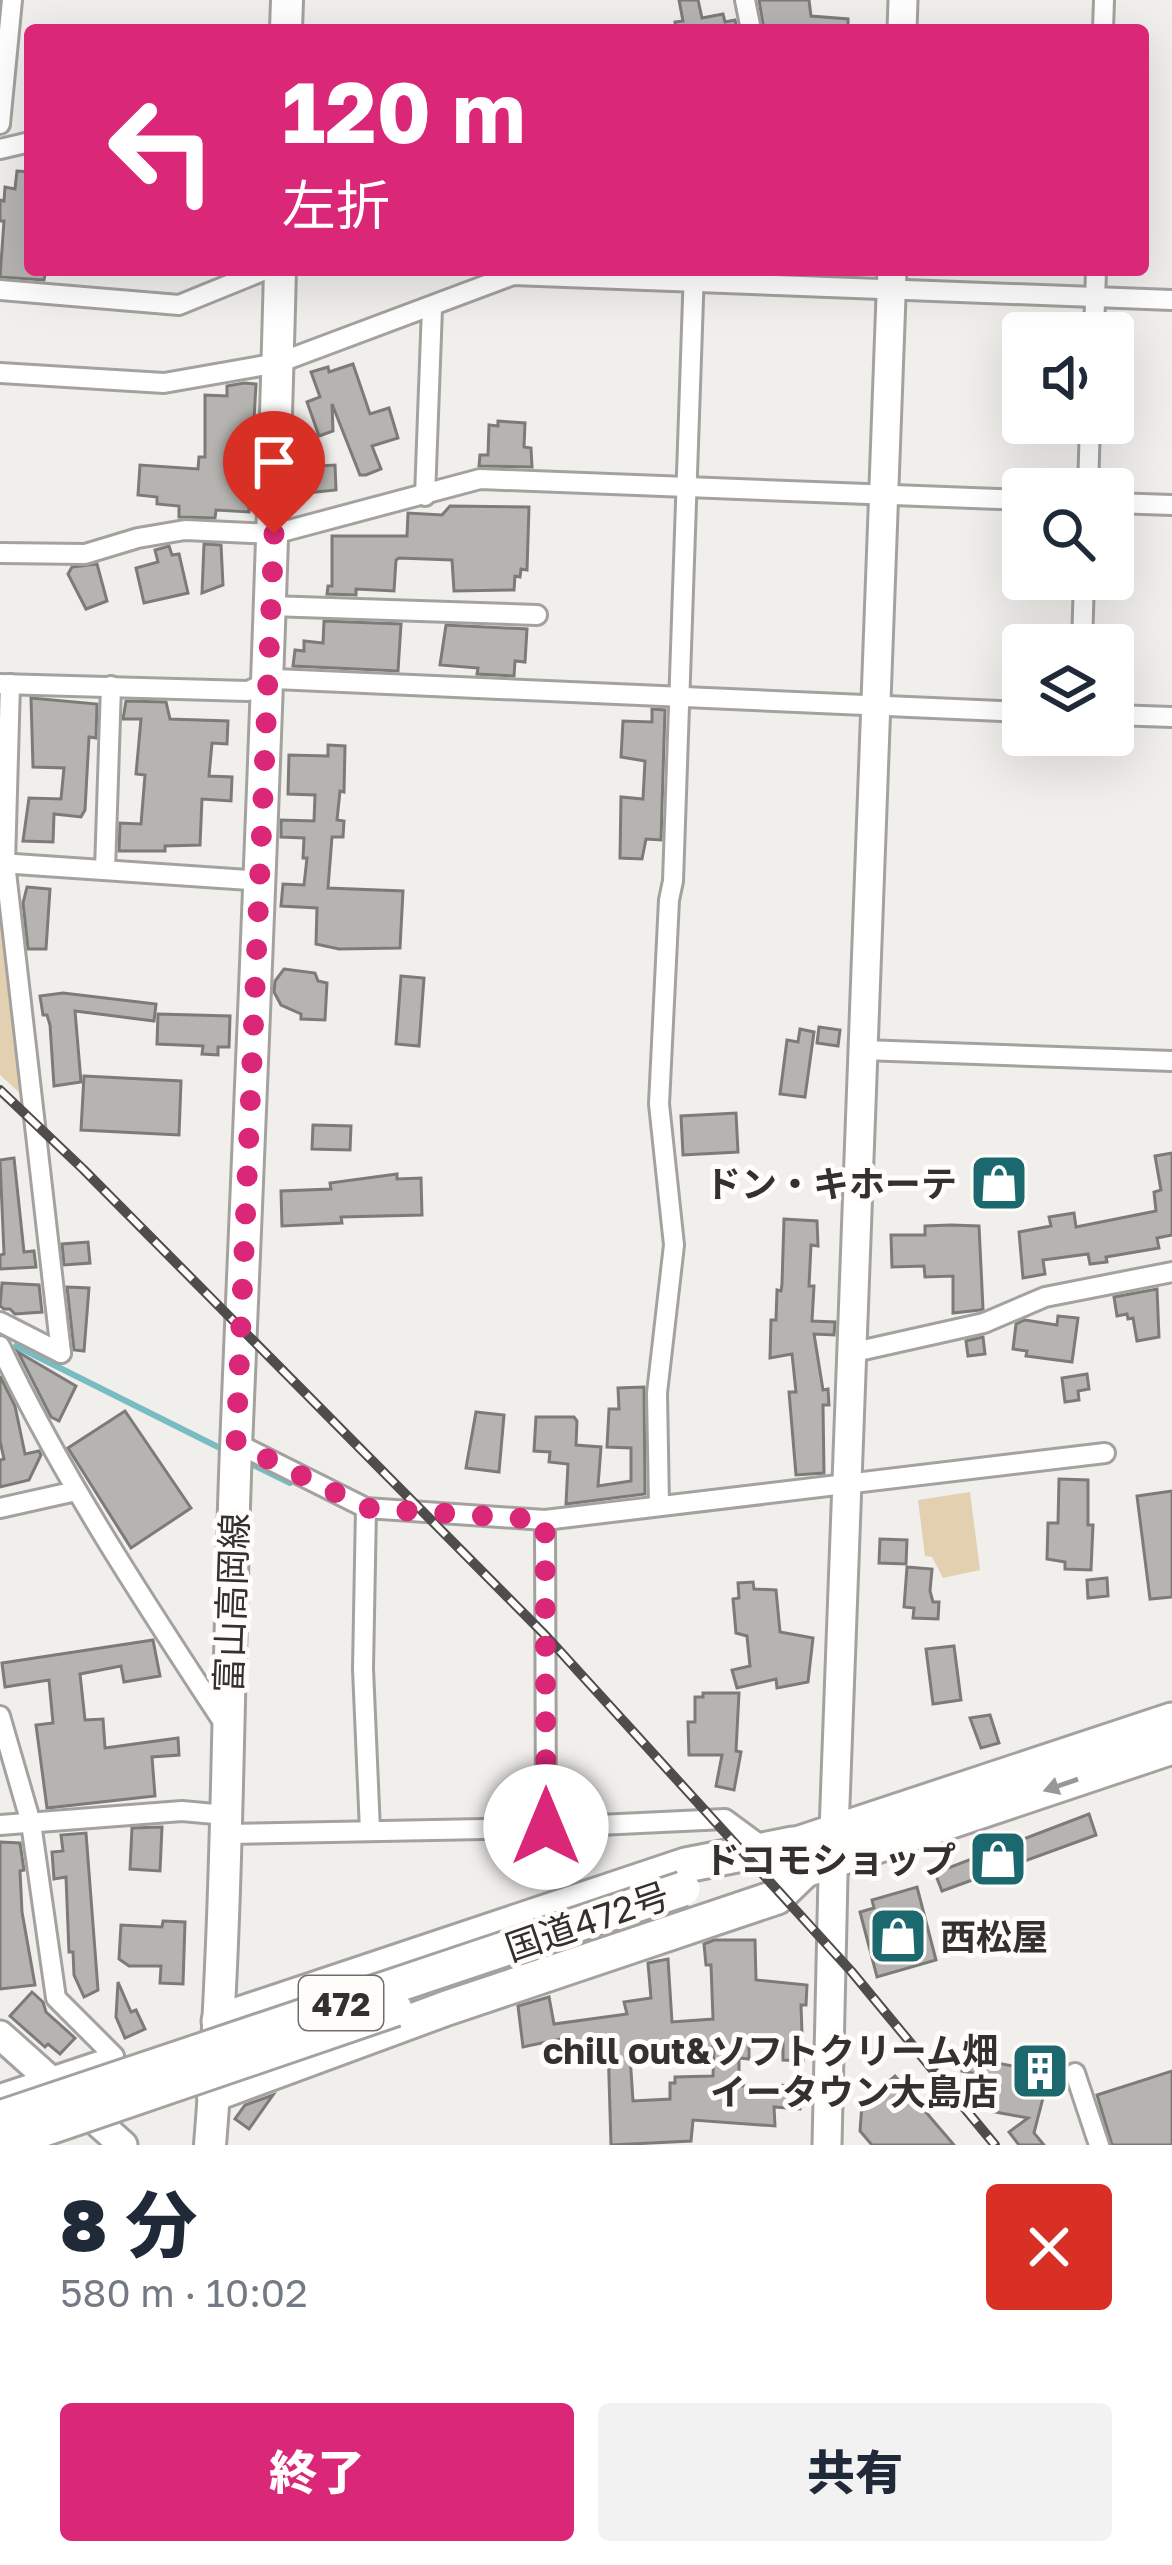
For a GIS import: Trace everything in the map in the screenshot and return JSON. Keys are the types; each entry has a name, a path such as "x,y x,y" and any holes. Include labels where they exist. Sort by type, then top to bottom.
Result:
{"highway":[{"name":"国道472号","path":"0,2144 1172,1720"},
{"name":"国道472号","path":"806,1850 1172,1748"},
{"path":"219,2021 686,1865 806,1850"},
{"path":"214,2094 448,2008 778,1897 806,1850"},
{"name":"国道472号","path":"0,2118 679,1901"}],"main road":[{"name":"富山高岡線","path":"210,2145 219,2021 236,1443 262,881 280,276"}],"street":[{"path":"0,124 12,0"},
{"path":"0,290 179,305 250,276"},
{"path":"0,373 164,383 278,363 511,276"},
{"path":"659,1506 657,1393 674,1244 660,1085 681,697 694,276"},
{"path":"734,276 892,280 1172,300"},
{"path":"1095,312 1096,276"},
{"path":"827,2145 806,1850 847,1483 892,280"},
{"path":"425,496 431,308"},
{"path":"0,553 85,554 185,530 274,534 480,479 1002,499"},
{"path":"1134,504 1172,505"},
{"path":"270,605 537,615"},
{"path":"0,1322 61,1353 2,863 5,684 248,691 274,679 1002,711"},
{"path":"105,870 111,686"},
{"path":"1134,716 1172,717"},
{"path":"2,863 262,881"},
{"path":"863,1050 1172,1061"},
{"path":"850,1354 984,1323 1045,1297 1172,1271"},
{"path":"0,1346 37,1425 76,1491 227,1728"},
{"path":"236,1443 366,1508 545,1520 1105,1453"},
{"path":"0,1508 76,1491"},
{"path":"366,1508 363,1670 370,1831"},
{"path":"545,1520 546,1827"},
{"path":"0,1716 31,1822 56,1998 114,2056 0,2094"},
{"path":"0,1825 182,1811 226,1824 370,1831 725,1819 806,1850"},
{"path":"0,2035 123,2145"},
{"path":"1075,2073 1099,2145"},
{"path":"41,2145 102,2125"}],"shaded area":[{"path":"0,899 21,1094 0,1075"},
{"path":"970,1492 980,1570 943,1578 932,1557 925,1556 918,1500"}],"building":[{"path":"679,0 698,0 702,18 723,14 725,22 735,20 736,24 675,24 683,21"},
{"path":"759,0 809,0 811,16 848,19 848,24 763,24"},
{"path":"17,171 24,172 24,276 45,276 44,280 0,277 4,221 0,221 0,200 4,201 5,187 15,189"},
{"path":"353,364 370,414 389,408 398,438 372,446 381,469 366,475 360,475 332,404 333,431 319,436 307,402 320,397 311,372"},
{"path":"256,384 253,437 237,436 233,466 248,472 249,512 216,510 215,518 179,517 179,506 157,504 157,497 138,495 140,465 198,469 199,457 205,457 205,395 227,396 227,386"},
{"path":"498,421 525,423 524,447 531,448 532,467 479,466 480,455 488,455 489,425 498,426"},
{"path":"295,464 335,465 336,490 296,494"},
{"path":"450,506 529,507 527,570 515,576 514,590 454,591 452,560 399,558 394,591 356,589 356,595 327,594 332,586 332,536 407,536 408,513 442,515"},
{"path":"204,544 221,545 223,585 202,593"},
{"path":"169,546 172,555 179,554 188,593 144,603 136,568 158,562 155,550"},
{"path":"97,564 107,601 86,609 68,574 72,567"},
{"path":"324,621 401,624 398,671 293,666 295,650 304,651 304,641 323,643"},
{"path":"446,625 527,629 525,662 515,661 514,676 440,665"},
{"path":"31,698 97,704 96,738 89,737 85,810 81,817 54,814 53,842 23,841 29,798 61,799 64,768 33,767"},
{"path":"126,701 166,702 170,719 228,721 227,744 212,743 209,776 232,777 231,801 202,799 200,845 119,851 120,823 141,824 145,775 136,774 141,719 123,719"},
{"path":"652,709 665,710 661,840 646,839 642,859 620,858 621,797 643,799 645,761 621,757 623,721 652,722"},
{"path":"328,745 345,746 344,792 340,791 337,820 344,821 343,837 332,837 328,888 403,891 400,948 339,949 316,944 317,908 281,906 283,884 304,885 307,858 303,858 304,838 281,837 281,820 314,821 315,795 288,794 289,755 328,756"},
{"path":"27,887 50,889 46,949 28,949 23,903"},
{"path":"284,969 315,973 318,981 327,983 325,1020 301,1019 301,1014 281,1005 274,992"},
{"path":"401,976 424,978 419,1046 396,1044"},
{"path":"63,993 156,1004 154,1021 75,1011 81,1082 54,1086 50,1025 40,996"},
{"path":"158,1014 230,1016 229,1047 218,1047 218,1055 202,1054 203,1046 157,1044"},
{"path":"819,1027 840,1030 838,1046 817,1043"},
{"path":"800,1029 814,1032 805,1097 780,1094 787,1040 798,1042"},
{"path":"84,1076 181,1081 179,1135 81,1130"},
{"path":"736,1113 738,1152 683,1155 681,1116"},
{"path":"313,1125 351,1126 350,1150 312,1149"},
{"path":"1172,1153 1172,1235 1157,1238 1159,1248 1090,1264 1088,1254 1043,1260 1045,1274 1023,1278 1019,1232 1051,1226 1049,1217 1074,1213 1076,1227 1156,1211 1154,1192 1161,1190 1155,1156"},
{"path":"14,1158 24,1252 34,1251 36,1267 0,1269 0,1255 4,1254 0,1160"},
{"path":"397,1174 397,1179 421,1178 422,1215 341,1217 342,1223 282,1226 281,1191 331,1189 330,1183"},
{"path":"784,1219 817,1221 818,1246 811,1245 812,1321 835,1322 834,1335 814,1334 823,1390 828,1389 829,1405 823,1405 824,1473 796,1475 789,1392 796,1392 792,1354 770,1358 771,1320 776,1320 777,1290 781,1291 782,1284"},
{"path":"925,1226 979,1226 983,1309 953,1313 953,1276 925,1277 924,1266 892,1267 891,1235 925,1235"},
{"path":"88,1242 90,1263 64,1265 62,1244"},
{"path":"2,1283 39,1285 42,1312 15,1314 4,1309 0,1306"},
{"path":"67,1287 89,1288 84,1351 74,1350"},
{"path":"1157,1289 1159,1337 1137,1341 1133,1318 1117,1316 1114,1297"},
{"path":"1058,1316 1078,1318 1072,1362 1026,1356 1027,1351 1013,1349 1016,1324 1025,1320 1057,1325"},
{"path":"983,1337 985,1354 968,1356 966,1341"},
{"path":"18,1352 76,1386 59,1421 51,1417"},
{"path":"1087,1374 1089,1389 1078,1391 1079,1400 1065,1402 1062,1378"},
{"path":"0,1376 15,1406 25,1454 39,1451 41,1455 29,1480 0,1487 0,1460 4,1459"},
{"path":"644,1387 645,1494 566,1504 568,1464 549,1462 550,1452 534,1451 536,1417 574,1417 576,1445 601,1447 598,1486 631,1481 631,1448 607,1447 609,1409 619,1409 618,1388"},
{"path":"125,1411 191,1508 131,1548 68,1448"},
{"path":"476,1412 504,1415 499,1472 466,1468"},
{"path":"1059,1479 1088,1480 1091,1570 1065,1569 1065,1562 1047,1559 1048,1523 1058,1523"},
{"path":"1172,1491 1172,1597 1150,1599 1137,1496"},
{"path":"880,1539 907,1540 906,1564 879,1563"},
{"path":"907,1567 932,1569 930,1591 933,1602 939,1602 938,1619 913,1618 914,1608 904,1607"},
{"path":"1107,1578 1108,1596 1088,1598 1087,1580"},
{"path":"753,1582 754,1589 776,1590 780,1632 813,1638 808,1682 777,1688 776,1679 737,1688 732,1670 750,1666 747,1636 736,1633 733,1599 739,1598 738,1583"},
{"path":"153,1640 160,1676 124,1682 121,1666 80,1674 85,1720 103,1719 105,1748 178,1738 179,1755 152,1757 155,1796 47,1808 36,1725 53,1723 49,1680 5,1687 2,1663"},
{"path":"954,1646 961,1700 933,1704 926,1649"},
{"path":"739,1693 736,1751 741,1752 734,1790 716,1786 722,1755 689,1755 688,1722 695,1722 695,1697"},
{"path":"990,1715 999,1743 981,1748 970,1718"},
{"path":"1089,1814 1096,1835 942,1891 935,1873"},
{"path":"162,1827 160,1871 130,1869 132,1828"},
{"path":"86,1833 98,1990 84,1997 74,1975 73,1952 69,1952 66,1877 54,1879 52,1852 63,1851 61,1835"},
{"path":"0,1842 20,1843 22,1912 35,1985 0,1989"},
{"name":"西松屋","path":"917,1887 936,1960 877,1977 860,1912 874,1908 872,1900"},
{"path":"163,1921 185,1922 183,1984 160,1983 161,1966 129,1966 119,1959 121,1925 162,1927"},
{"path":"755,1940 756,1980 807,1985 806,2005 801,2005 803,2061 783,2060 783,2042 749,2042 749,2059 739,2058 739,2086 801,2085 800,2109 774,2107 775,2126 693,2120 691,2141 611,2145 608,2043 566,2049 565,2038 523,2047 518,2006 549,1997 554,2024 627,2014 624,2002 651,1998 648,1963 668,1959 672,2022 713,2019 711,1965 706,1965 704,1944","holes":["714,2047 713,2076 675,2077 670,2099 633,2101 630,2056"]},
{"path":"118,1982 131,2012 136,2010 145,2029 125,2038 116,2017"},
{"path":"32,1992 75,2038 60,2054 10,2016"},
{"path":"1031,2055 1053,2059 1034,2133 1044,2145 1019,2145 1009,2132 1028,2118 990,2111 997,2078 962,2071 965,2057 1028,2069"},
{"path":"1172,2071 1172,2145 1112,2145 1097,2095"},
{"path":"895,2076 954,2145 872,2145 860,2131 862,2104"},
{"path":"273,2095 249,2129 235,2119 245,2105"}],"waterway":[{"path":"16,1346 228,1452"},
{"path":"245,1461 290,1483"}],"railway":[{"path":"0,1090 547,1637 851,1971 995,2145"}],"place":[{"name":"ドン・キホーテ","path":"999,1183"},
{"name":"ドコモショップ","path":"998,1859"},
{"name":"西松屋","path":"898,1936"},
{"name":"chill out&ソフトクリーム畑 イータウン大島店","path":"1040,2071"}],"route":[{"path":"274,534 236,1443 366,1508 545,1520 546,1827"}]}
